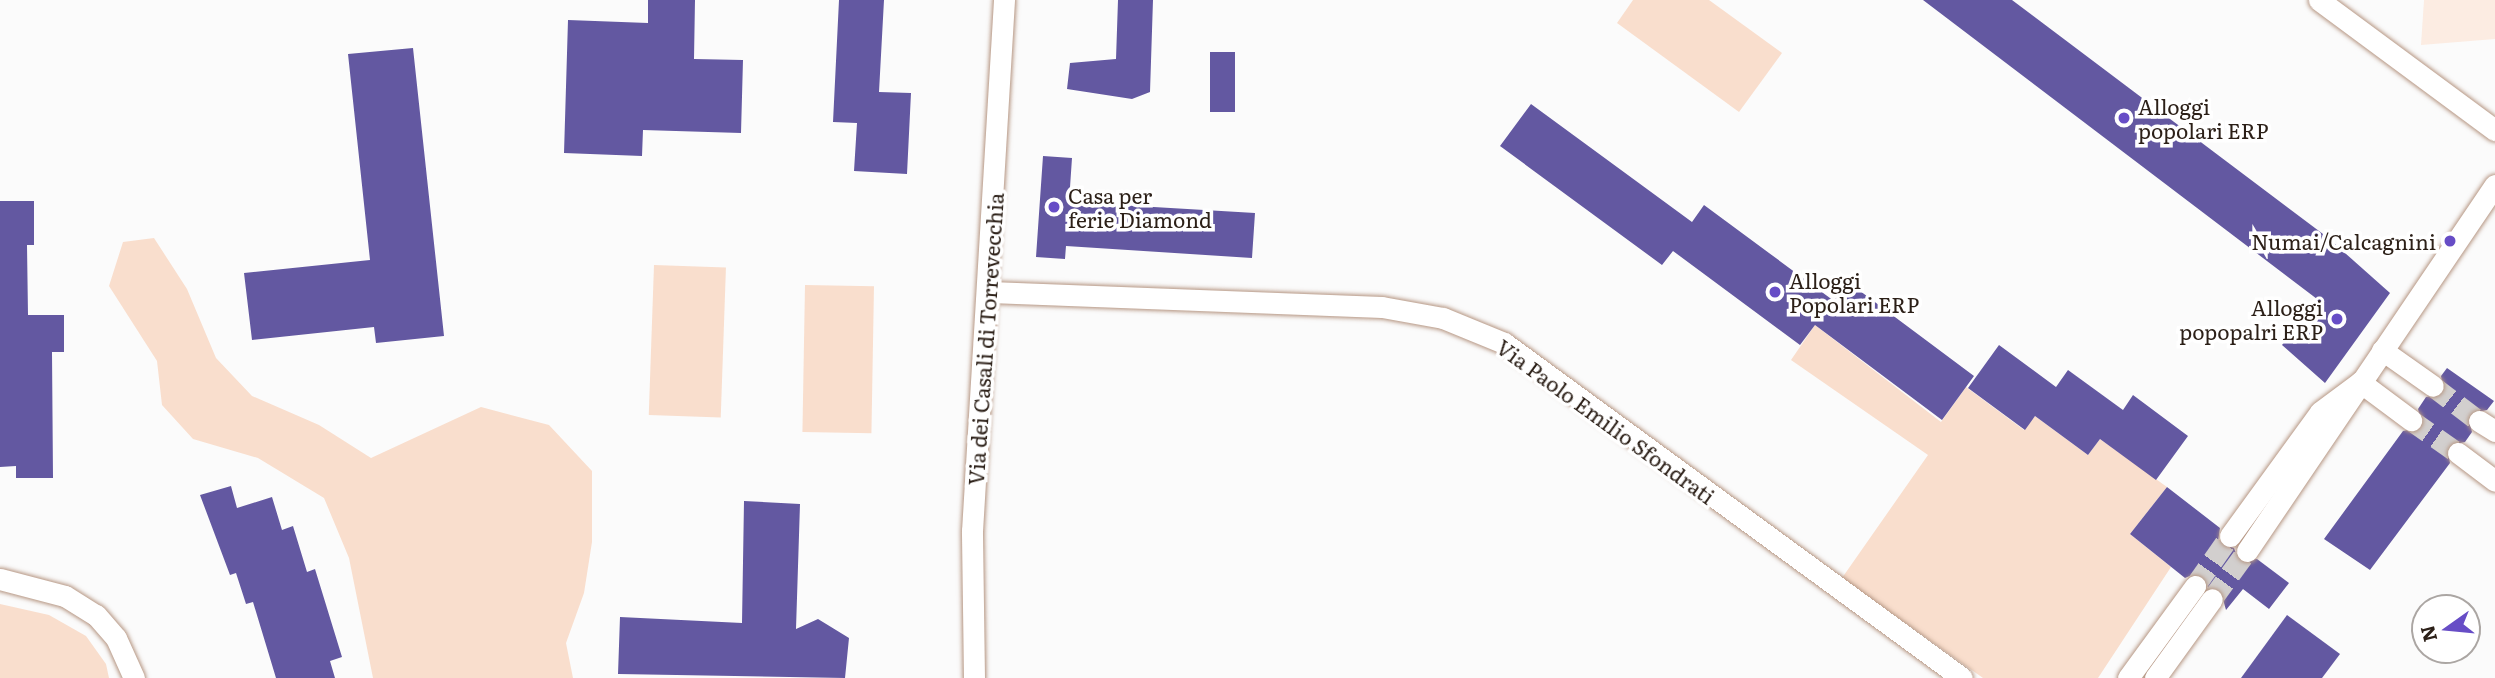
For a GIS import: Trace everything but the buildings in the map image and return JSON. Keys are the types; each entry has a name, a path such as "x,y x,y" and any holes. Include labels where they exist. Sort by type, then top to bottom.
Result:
{"street":[{"name":"Via dei Casali di Torrevecchia","path":"974,678 972,531 990,292 1004,0"},
{"path":"2319,0 2495,130"},
{"path":"2247,551 2345,413 2360,382 2495,185"},
{"name":"Via Paolo Emilio Sfondrati","path":"990,292 1382,307 1443,318 1504,344 1962,678"},
{"path":"2382,350 2433,386"},
{"path":"2360,382 2411,420"},
{"path":"2230,537 2320,412 2360,382"},
{"path":"2458,453 2495,481"},
{"path":"0,579 65,596 96,615 116,638 134,678"},
{"path":"2128,678 2195,586"},
{"path":"2155,678 2212,598"}],"shaded area":[{"path":"1633,0 1709,0 1782,53 1739,112 1617,23"},
{"path":"2424,0 2495,0 2495,39 2421,45"},
{"path":"154,238 187,289 216,358 252,396 319,425 371,458 481,407 549,425 592,471 592,542 584,593 566,643 573,678 373,678 349,558 324,498 258,458 193,439 162,405 157,361 109,286 123,242"},
{"path":"654,265 726,268 721,417 649,415"},
{"path":"805,285 874,286 871,433 802,432"},
{"path":"1815,325 1941,422 1966,387 2024,430 2035,416 2088,455 2100,439 2167,487 2130,534 2171,567 2098,678 1983,678 1842,578 1928,455 1791,360"},
{"path":"0,604 49,615 86,636 106,664 109,678 0,678"}],"tunnel":[{"path":"2433,386 2479,421"},
{"path":"2411,420 2458,453"},
{"path":"2195,586 2230,536"},
{"path":"2212,599 2247,551"}],"place":[{"name":"Alloggi popolari ERP","path":"2124,118"},
{"name":"Casa per ferie Diamond","path":"1054,207"},
{"name":"Numai/Calcagnini","path":"2450,241"},
{"name":"Alloggi Popolari ERP","path":"1775,292"},
{"name":"Alloggi popopalri ERP","path":"2337,319"}]}
